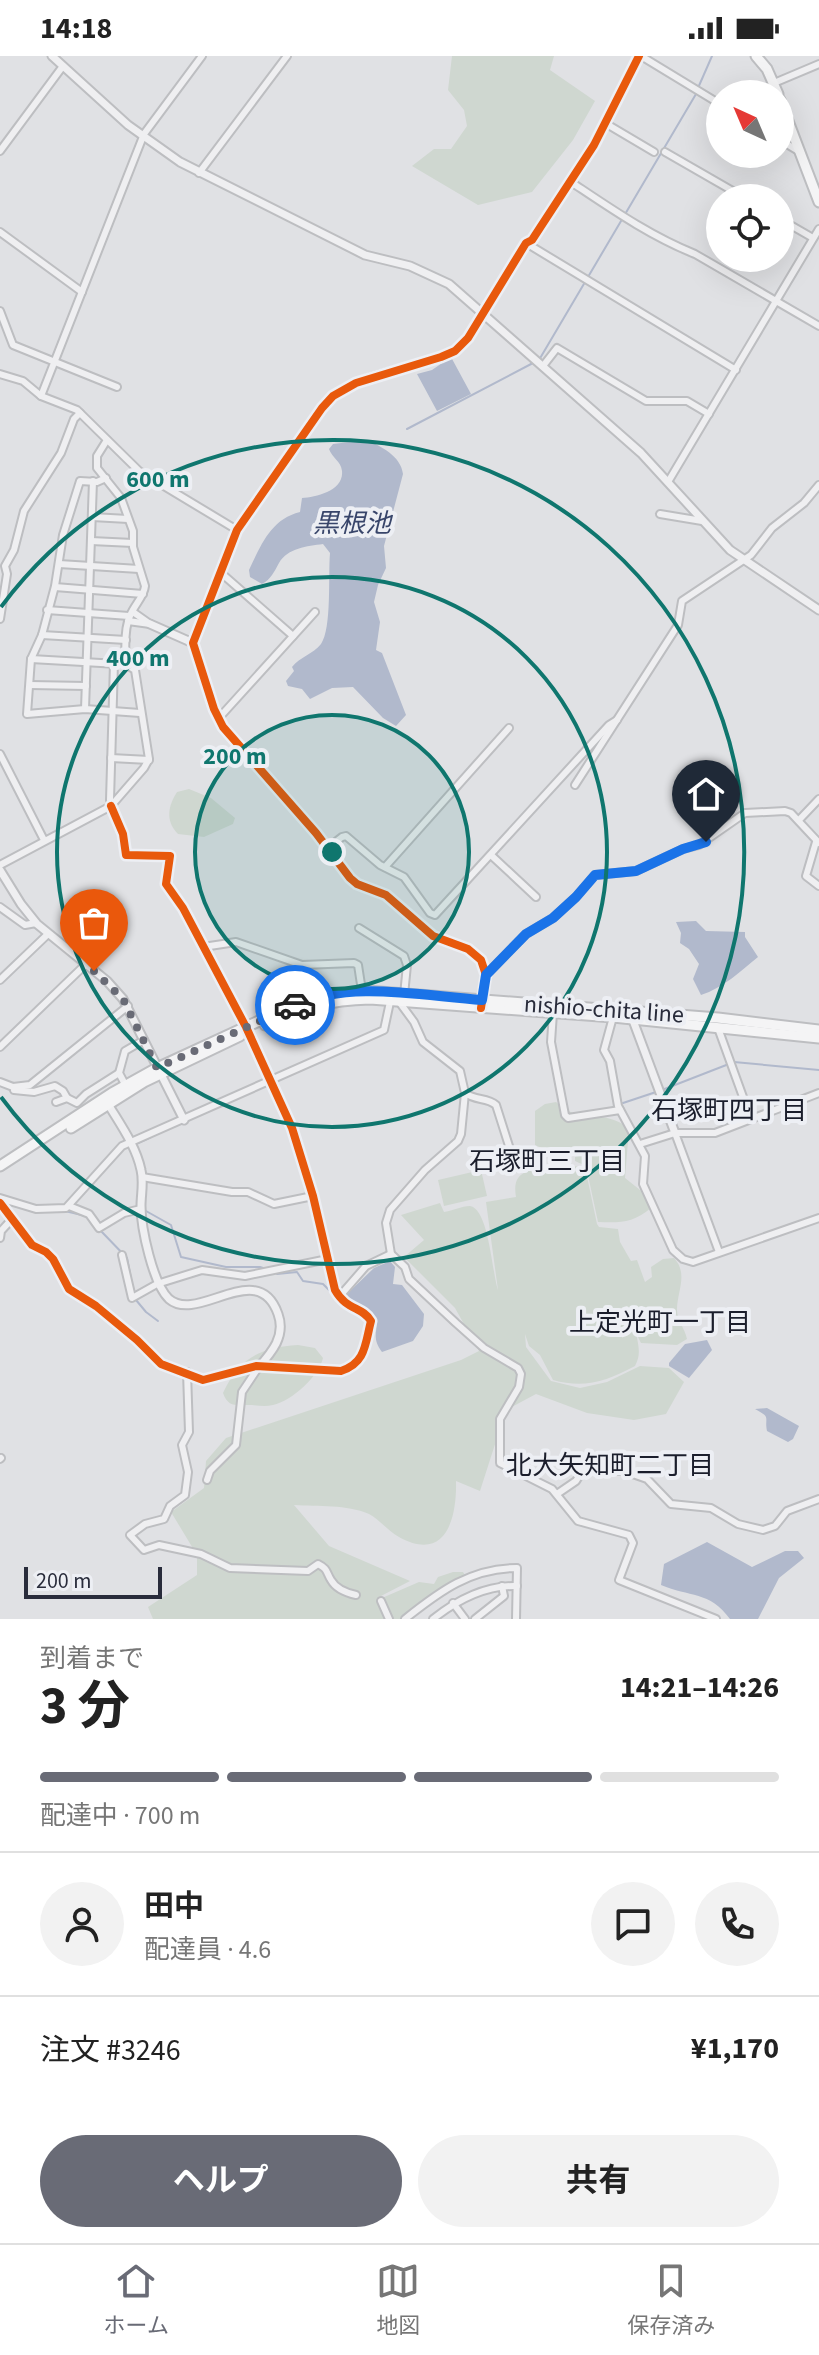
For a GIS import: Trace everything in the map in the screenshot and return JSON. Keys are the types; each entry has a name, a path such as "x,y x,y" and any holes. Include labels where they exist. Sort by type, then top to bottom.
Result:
{"main road":[{"path":"756,56 772,80"},
{"path":"794,136 819,202"},
{"name":"nishio-chita line","path":"248,1030 300,1002 331,994 362,991 398,1000"},
{"name":"nishio-chita line","path":"0,1166 81,1107 248,1030 335,1000 482,1004 819,1030"},
{"name":"nishio-chita line","path":"482,1004 553,1013 613,1017 631,1015 819,1038"},
{"name":"nishio-chita line","path":"0,1173 108,1104 127,1088"}],"street":[{"path":"52,56 143,137 199,173 365,255 431,274 462,294 641,453 702,521 743,560 819,610"},
{"path":"41,396 143,137 202,56"},
{"path":"199,173 287,56"},
{"path":"482,1004 485,971 481,960 468,949 433,936 418,926 386,895 357,884 218,719 193,643 237,530 322,408 333,396 356,383 423,364 455,351 468,338 526,243 532,240 571,182 640,56 706,96"},
{"path":"781,80 819,64"},
{"path":"0,151 63,66"},
{"path":"605,123 654,152"},
{"path":"794,148 800,152"},
{"path":"665,152 721,184"},
{"path":"571,182 623,216 819,326"},
{"path":"794,227 813,238"},
{"path":"668,482 819,229"},
{"path":"0,232 82,292"},
{"path":"526,243 736,370"},
{"path":"0,311 12,343 117,387"},
{"path":"539,363 557,348 646,401 687,401 709,414"},
{"path":"0,374 23,381 41,396 80,413 139,471 237,530"},
{"path":"0,619 6,584 5,566 14,550 24,511 61,453 74,419 80,413"},
{"path":"107,440 97,456 96,466 121,498 133,531 133,543 145,586 130,617 126,664"},
{"path":"106,478 80,481 63,535 55,587 42,635 31,659 27,714 85,709 140,713"},
{"path":"85,709 93,481"},
{"path":"575,785 678,625 682,601 751,555 772,528 804,503 819,485"},
{"path":"660,514 702,521"},
{"path":"92,517 129,519"},
{"path":"91,541 133,543"},
{"path":"59,564 139,569"},
{"path":"220,572 293,636"},
{"path":"55,587 143,594"},
{"path":"47,610 130,617 193,643"},
{"path":"218,719 315,612"},
{"path":"42,635 126,640"},
{"path":"31,659 126,664 135,670 149,760"},
{"path":"0,1202 32,1245 53,1259 69,1289 96,1306 161,1364 203,1380 256,1366 290,1366 299,1370 334,1372 354,1367 361,1359 371,1321 364,1313 346,1305 335,1290 313,1196 292,1128 248,1030 183,908 166,884 170,856 126,855 123,834 110,800 114,663"},
{"path":"30,685 86,686"},
{"path":"328,848 346,836 385,867 404,877 430,913 435,915 609,725 617,720"},
{"path":"385,867 509,728"},
{"path":"0,754 44,840"},
{"path":"111,758 149,760"},
{"path":"149,760 111,805 0,867 36,923 107,981 128,1006 184,1120"},
{"path":"799,820 819,799"},
{"path":"485,971 526,934 553,918 595,875 636,871 683,849 699,845 745,813 785,811 799,820 818,842 806,876 819,886"},
{"path":"492,856 536,897"},
{"path":"1,910 25,925 36,923"},
{"path":"0,1202 36,1209 64,1209 114,1153 384,1030 398,1000 407,965 404,956 359,928"},
{"path":"0,980 48,934"},
{"path":"203,947 236,942 302,965 354,963 358,965 362,991"},
{"path":"0,1047 86,964"},
{"path":"398,1000 414,1022 423,1042 460,1071 465,1093 458,1141 425,1170 390,1210 386,1223 391,1254 405,1267 409,1279 456,1323 484,1348 518,1368 521,1374 519,1387 500,1419 499,1461 502,1465 557,1494 578,1521 625,1533 632,1539 619,1580 716,1619"},
{"path":"13,1087 30,1085 128,1006"},
{"path":"553,1013 551,1042 565,1115 568,1118 620,1110"},
{"path":"631,1015 719,1252"},
{"path":"613,1017 604,1050 610,1061 620,1110 645,1156 643,1184 673,1250 683,1259 693,1262 819,1218"},
{"path":"717,1027 751,1119"},
{"path":"0,1082 29,1092 55,1086 81,1107 86,1094 119,1073 125,1051 144,1040"},
{"path":"119,1073 127,1088"},
{"path":"465,1093 474,1100 491,1101 496,1105 516,1168"},
{"path":"640,1144 675,1133 715,1133 819,1093"},
{"path":"56,1102 67,1098"},
{"path":"108,1104 132,1146 142,1177 141,1209 157,1284 171,1301 179,1304 200,1302 246,1289 258,1291 278,1314 280,1333 274,1350 246,1382 242,1392 236,1445 210,1471 207,1480"},
{"path":"142,1177 248,1192 274,1204 313,1196"},
{"path":"69,1206 89,1214 99,1228 124,1213 141,1209"},
{"path":"0,1238 1,1231 12,1219"},
{"path":"339,1297 366,1266 391,1254"},
{"path":"122,1255 134,1297 157,1284 202,1270 227,1276 245,1276 328,1259"},
{"path":"187,1372 189,1432 184,1436 182,1445 188,1472 185,1495 170,1506 164,1519 145,1524 130,1535 144,1550 159,1545 173,1547 201,1554 230,1568 308,1571 318,1564 329,1572 331,1582 343,1591 356,1595"},
{"path":"557,1494 576,1481 588,1462 606,1470 624,1471 647,1479 671,1504 711,1508 738,1524 763,1530 775,1526 787,1511 819,1499"},
{"path":"405,1619 441,1590 494,1568 517,1568 516,1619"},
{"path":"475,1619 504,1596 502,1586"},
{"path":"433,1619 453,1603 502,1586 517,1586"},
{"path":"441,1590 465,1619"},
{"path":"381,1601 389,1619"}],"shaded area":[{"path":"452,56 554,56 550,70 595,101 573,140 532,192 478,205 412,166 434,149 451,149 467,126 464,110 448,90"},
{"path":"189,789 211,798 235,818 233,824 204,837 178,834 171,824 170,808 177,792"},
{"path":"556,1102 574,1113 611,1119 629,1129 625,1178 645,1194 651,1208 626,1221 598,1222 586,1166 575,1161 575,1157 583,1155 581,1147 548,1151 535,1145 535,1111 545,1104"},
{"path":"553,1165 585,1167 597,1224 599,1227 618,1229 620,1242 631,1261 637,1260 645,1282 652,1277 651,1267 663,1259 674,1258 681,1270 677,1312 687,1339 677,1345 641,1343 638,1326 623,1320 619,1314 622,1320 636,1327 639,1351 635,1366 605,1379 575,1384 553,1380 540,1355 529,1346 525,1334 526,1347 551,1381 580,1388 607,1382 640,1366 669,1368 684,1382 666,1414 634,1420 587,1413 536,1394 506,1410 480,1491 456,1481 451,1522 446,1533 428,1544 415,1544 399,1537 373,1516 360,1511 294,1505 329,1546 410,1581 379,1597 386,1619 153,1619 148,1607 197,1575 197,1555 171,1512 204,1488 206,1461 226,1438 461,1360 479,1351 455,1308 404,1257 424,1240 401,1215 440,1203 444,1212 470,1206 476,1210 486,1229 498,1290 486,1202 516,1197 515,1188 520,1176 530,1170"},
{"path":"481,1170 487,1196 444,1206 438,1180"},
{"path":"298,1345 315,1348 323,1358 310,1380 296,1393 270,1406 236,1405 227,1401 223,1393 244,1363 273,1348"},
{"path":"463,1572 466,1577 443,1586 402,1619 391,1619 382,1598 419,1582 434,1584 438,1577"}],"water":[{"path":"451,357 471,394 437,411 417,374 432,370"},
{"name":"黒根池","path":"366,440 394,457 403,474 384,546 386,568 374,602 380,622 376,650 382,653 406,715 396,726 383,718 353,687 332,688 310,699 302,689 288,686 286,681 294,671 292,667 321,644 327,626 330,553 323,544 287,554 262,584 250,577 249,570 274,527 281,520 300,512 302,498 321,494 339,484 342,471 329,449 333,444"},
{"path":"696,921 706,931 745,932 758,957 724,984 701,995 693,979 699,964 689,949 680,943 681,933 676,922"},
{"path":"390,1261 395,1267 393,1284 402,1285 424,1314 423,1326 413,1341 382,1352 377,1343 376,1320 372,1314 348,1301 347,1294 374,1268"},
{"path":"707,1340 712,1350 689,1378 669,1366 685,1344"},
{"path":"767,1408 799,1426 793,1439 788,1442 767,1431 765,1416 755,1409"},
{"path":"707,1542 752,1567 785,1551 798,1551 804,1558 779,1578 758,1619 730,1619 707,1599 661,1585 664,1564"}],"waterway":[{"path":"698,88 712,56"},
{"path":"539,360 696,94"},
{"path":"407,429 533,363"},
{"path":"662,1090 734,1062 819,1070"},
{"path":"623,1103 656,1092"},
{"path":"134,1145 151,1137"},
{"path":"72,1206 81,1196"},
{"path":"2,1202 27,1209"},
{"path":"65,1211 86,1216"},
{"path":"146,1211 171,1225 181,1257 226,1267 266,1269"},
{"path":"100,1230 127,1258 134,1294"},
{"path":"277,1274 297,1272 303,1281 323,1284 334,1295"},
{"path":"136,1300 158,1321"}],"cycle path":[{"path":"481,1008 486,975 481,960 468,949 433,936 386,895 357,884 350,878 316,833 223,727 214,709 193,643 237,530 322,408 333,396 356,383 441,357 455,351 468,338 526,243 532,240 594,145 639,56"},
{"path":"0,1203 32,1245 53,1259 69,1289 96,1306 161,1364 203,1380 256,1366 341,1371 355,1363 363,1352 371,1321 344,1302 335,1290 313,1196 292,1128 246,1027 183,908 166,884 170,856 126,855 123,834 111,806"}],"way so far":[{"path":"94,971 123,999 157,1068 295,1005"}],"district":[{"name":"石塚町四丁目","path":"729,1110"},
{"name":"石塚町三丁目","path":"547,1161"},
{"name":"上定光町一丁目","path":"660,1322"},
{"name":"北大矢知町二丁目","path":"610,1465"}],"route":[{"path":"295,1005 331,994 362,991 482,1000 486,975 504,960 526,934 553,918 576,897 595,875 636,871 662,857 706,842"}]}
